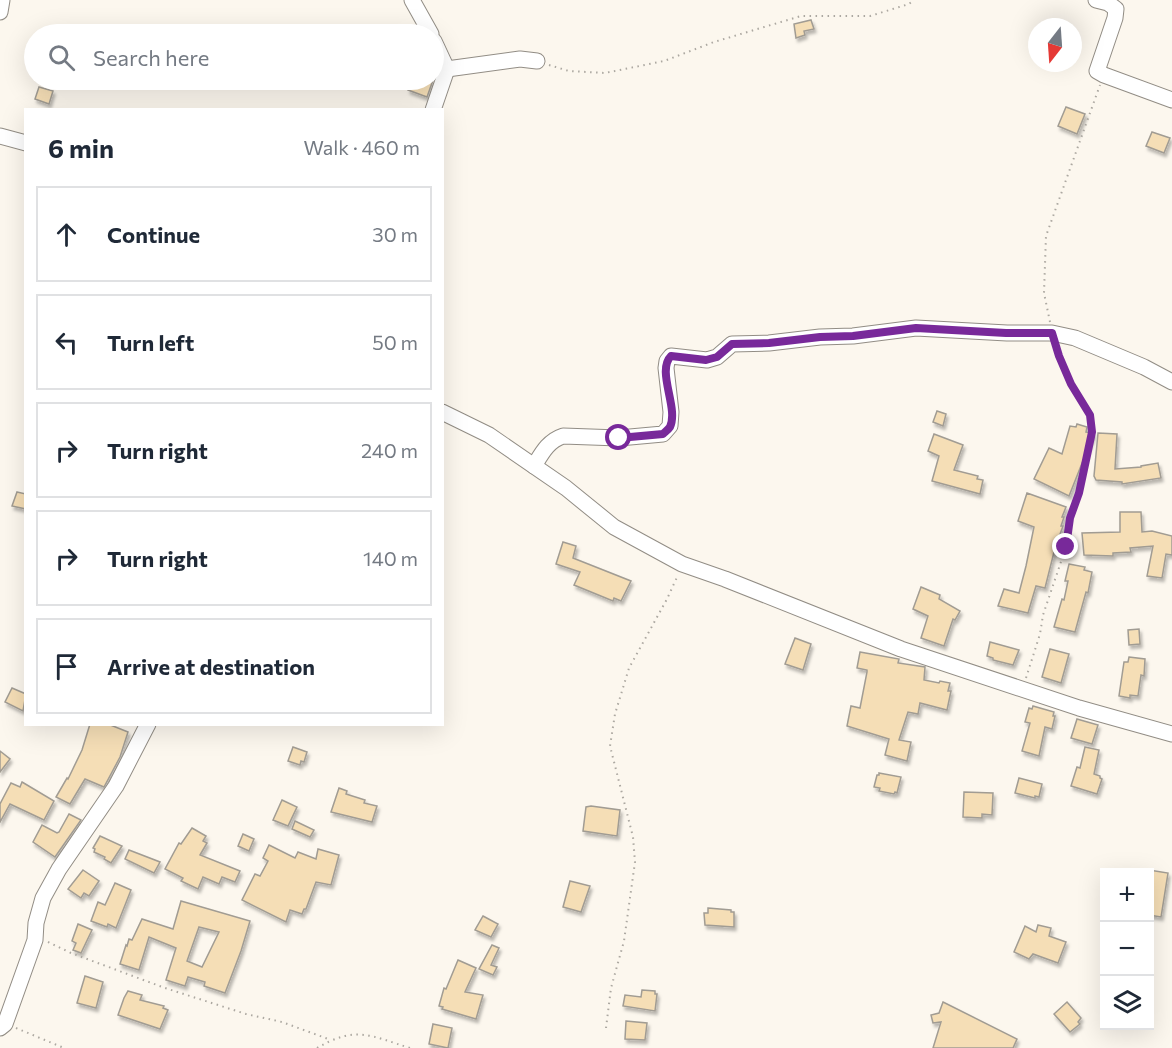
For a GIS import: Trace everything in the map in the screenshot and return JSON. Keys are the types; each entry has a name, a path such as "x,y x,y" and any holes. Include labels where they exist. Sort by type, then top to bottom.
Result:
{"street":[{"path":"0,12 2,0"},
{"path":"412,0 425,24"},
{"path":"1096,0 1108,3 1116,9 1097,71 1172,100"},
{"path":"447,69 520,59 537,61"},
{"path":"444,62 447,69 444,78"},
{"path":"434,108 440,90"},
{"path":"0,136 24,142"},
{"path":"534,466 546,447 554,439 563,436 619,438 663,434 670,426 671,412 667,360 671,356 706,360 717,357 732,344 853,336 916,328 1052,333 1075,338 1144,367 1172,382"},
{"path":"444,413 489,435 566,488 614,527 682,564 901,649 1079,708 1172,734"},
{"path":"2,1026 34,940 36,923 44,898 59,869 116,786 147,726"}],"path":[{"path":"537,61 569,71 605,73 664,61 714,42 801,16 870,16 909,4 914,0"},
{"path":"1022,689 1040,634 1043,615 1066,547 1070,518 1079,493 1092,432 1090,415 1071,384 1052,333 1044,293 1046,236 1104,75"},
{"path":"606,1028 611,988 624,940 635,862 633,837 609,746 615,714 629,668 667,599 682,564"},
{"path":"34,940 46,941 71,953 165,988 246,1014 282,1022 331,1040"},
{"path":"2,1026 63,1048"},
{"path":"318,1048 348,1034 362,1034 410,1048"}],"building":[{"path":"811,20 814,29 804,31 805,35 796,38 794,24"},
{"path":"38,90 53,91 49,104 35,99"},
{"path":"408,90 429,90 427,97"},
{"path":"1066,107 1085,114 1077,134 1058,126"},
{"path":"1152,132 1170,138 1164,153 1146,146"},
{"path":"937,411 946,414 943,426 933,422"},
{"path":"1077,424 1087,427 1086,432 1094,433 1069,496 1034,479 1049,448 1062,454 1070,426 1076,427"},
{"path":"1098,433 1117,434 1115,469 1158,463 1161,478 1122,484 1122,482 1096,480 1094,476"},
{"path":"934,434 963,445 954,470 978,476 977,479 983,480 980,494 932,481 939,456 928,451"},
{"path":"17,492 24,494 24,509 12,506"},
{"path":"1027,493 1066,507 1062,517 1064,517 1061,526 1063,526 1045,588 1036,586 1028,613 998,606 1004,589 1019,593 1026,566 1034,527 1018,521"},
{"path":"1120,512 1141,512 1142,532 1152,531 1172,536 1172,555 1166,554 1162,578 1147,576 1153,546 1130,548 1131,552 1113,553 1113,556 1084,555 1082,533 1120,532"},
{"path":"563,542 576,546 573,558 631,581 621,601 614,598 613,601 574,585 580,572 556,564"},
{"path":"1069,564 1085,567 1084,570 1092,572 1088,593 1086,592 1075,632 1054,627 1062,599 1064,600"},
{"path":"921,587 940,595 939,599 960,611 955,620 953,619 944,646 921,638 928,616 913,609"},
{"path":"1139,629 1140,644 1129,645 1128,630"},
{"path":"795,638 811,644 803,670 785,664"},
{"path":"990,642 1019,650 1013,665 993,660 987,656"},
{"path":"1050,649 1069,654 1061,683 1042,677"},
{"path":"860,652 899,659 898,663 925,667 924,680 950,683 948,691 951,691 947,710 920,703 918,714 908,712 899,740 911,742 907,761 885,755 889,739 847,726 851,706 860,708 867,672 867,670 857,668"},
{"path":"1129,657 1145,659 1144,676 1141,675 1138,696 1130,695 1130,698 1119,696 1124,662 1128,662"},
{"path":"12,688 24,693 23,711 5,702"},
{"path":"1033,706 1054,712 1053,716 1055,716 1052,729 1045,727 1039,756 1022,751 1030,723 1025,722 1029,708 1032,709"},
{"path":"1077,719 1098,725 1092,744 1071,738"},
{"path":"89,726 113,726 128,732 120,757 104,787 85,779 70,804 56,797 82,750"},
{"path":"293,747 307,752 304,762 301,761 300,765 288,761"},
{"path":"1085,747 1099,750 1094,774 1102,779 1097,794 1071,786 1077,767 1080,768"},
{"path":"0,751 10,759 0,772"},
{"path":"879,773 901,777 897,793 879,791 880,788 874,787"},
{"path":"1019,778 1042,784 1039,797 1015,793"},
{"path":"22,782 54,801 44,820 10,804 0,822 0,804 11,783 20,787"},
{"path":"339,788 347,791 346,794 365,800 364,803 377,806 372,822 331,812"},
{"path":"964,792 993,793 992,815 982,814 982,818 963,817"},
{"path":"282,800 297,807 288,826 273,820"},
{"path":"586,807 620,810 617,836 583,831"},
{"path":"69,814 81,820 55,857 33,842 42,825 59,832"},
{"path":"295,821 314,830 310,837 292,829"},
{"path":"192,828 206,836 203,841 207,843 200,855 240,871 235,882 222,877 219,884 203,877 198,889 181,881 183,878 165,869 179,843 181,844"},
{"path":"243,834 254,839 249,851 238,846"},
{"path":"100,836 122,846 111,863 94,852 93,848"},
{"path":"269,845 295,858 298,852 316,859 318,849 339,855 331,885 316,882 306,909 302,914 290,910 286,922 242,900 255,874 260,876 268,861 263,858"},
{"path":"129,850 160,862 154,873 125,859"},
{"path":"83,870 99,881 89,896 84,893 81,898 68,889"},
{"path":"1154,871 1168,873 1161,917 1154,916"},
{"path":"570,881 590,886 581,912 563,907"},
{"path":"115,883 131,890 116,928 91,921 98,902 105,905"},
{"path":"181,901 250,921 225,993 204,986 205,982 188,977 185,986 166,980 176,948 149,937 139,970 120,964 126,945 129,939 132,940 142,919 173,929","holes":["199,927 219,932 202,967 187,961"]},
{"path":"708,908 734,912 734,927 705,925 704,913 708,913"},
{"path":"483,916 498,924 491,937 475,930"},
{"path":"78,924 92,930 81,953 73,950 76,943 72,941"},
{"path":"1038,925 1051,928 1049,936 1066,942 1058,963 1033,954 1029,959 1014,952 1025,926 1036,932"},
{"path":"492,945 499,948 491,965 497,967 493,975 479,969"},
{"path":"458,960 476,968 465,992 483,995 476,1019 442,1009 443,1007 439,1006 444,988 446,989"},
{"path":"85,976 103,982 96,1008 77,1003"},
{"path":"642,990 655,991 657,994 655,1011 623,1006 625,995 641,997"},
{"path":"128,991 142,995 140,1000 164,1006 163,1008 168,1010 160,1029 118,1015"},
{"path":"943,1002 1017,1039 1013,1048 933,1048 941,1022 933,1023 931,1015 939,1013"},
{"path":"1067,1002 1081,1018 1078,1022 1080,1024 1070,1032 1054,1014"},
{"path":"626,1021 647,1023 645,1040 625,1039"},
{"path":"433,1024 452,1028 448,1048 429,1044"}],"route":[{"path":"619,438 663,434 670,426 671,412 666,368 667,360 671,356 706,360 717,357 732,344 853,336 916,328 1052,333 1071,384 1090,415 1092,432 1087,464 1070,518 1066,547"}]}
